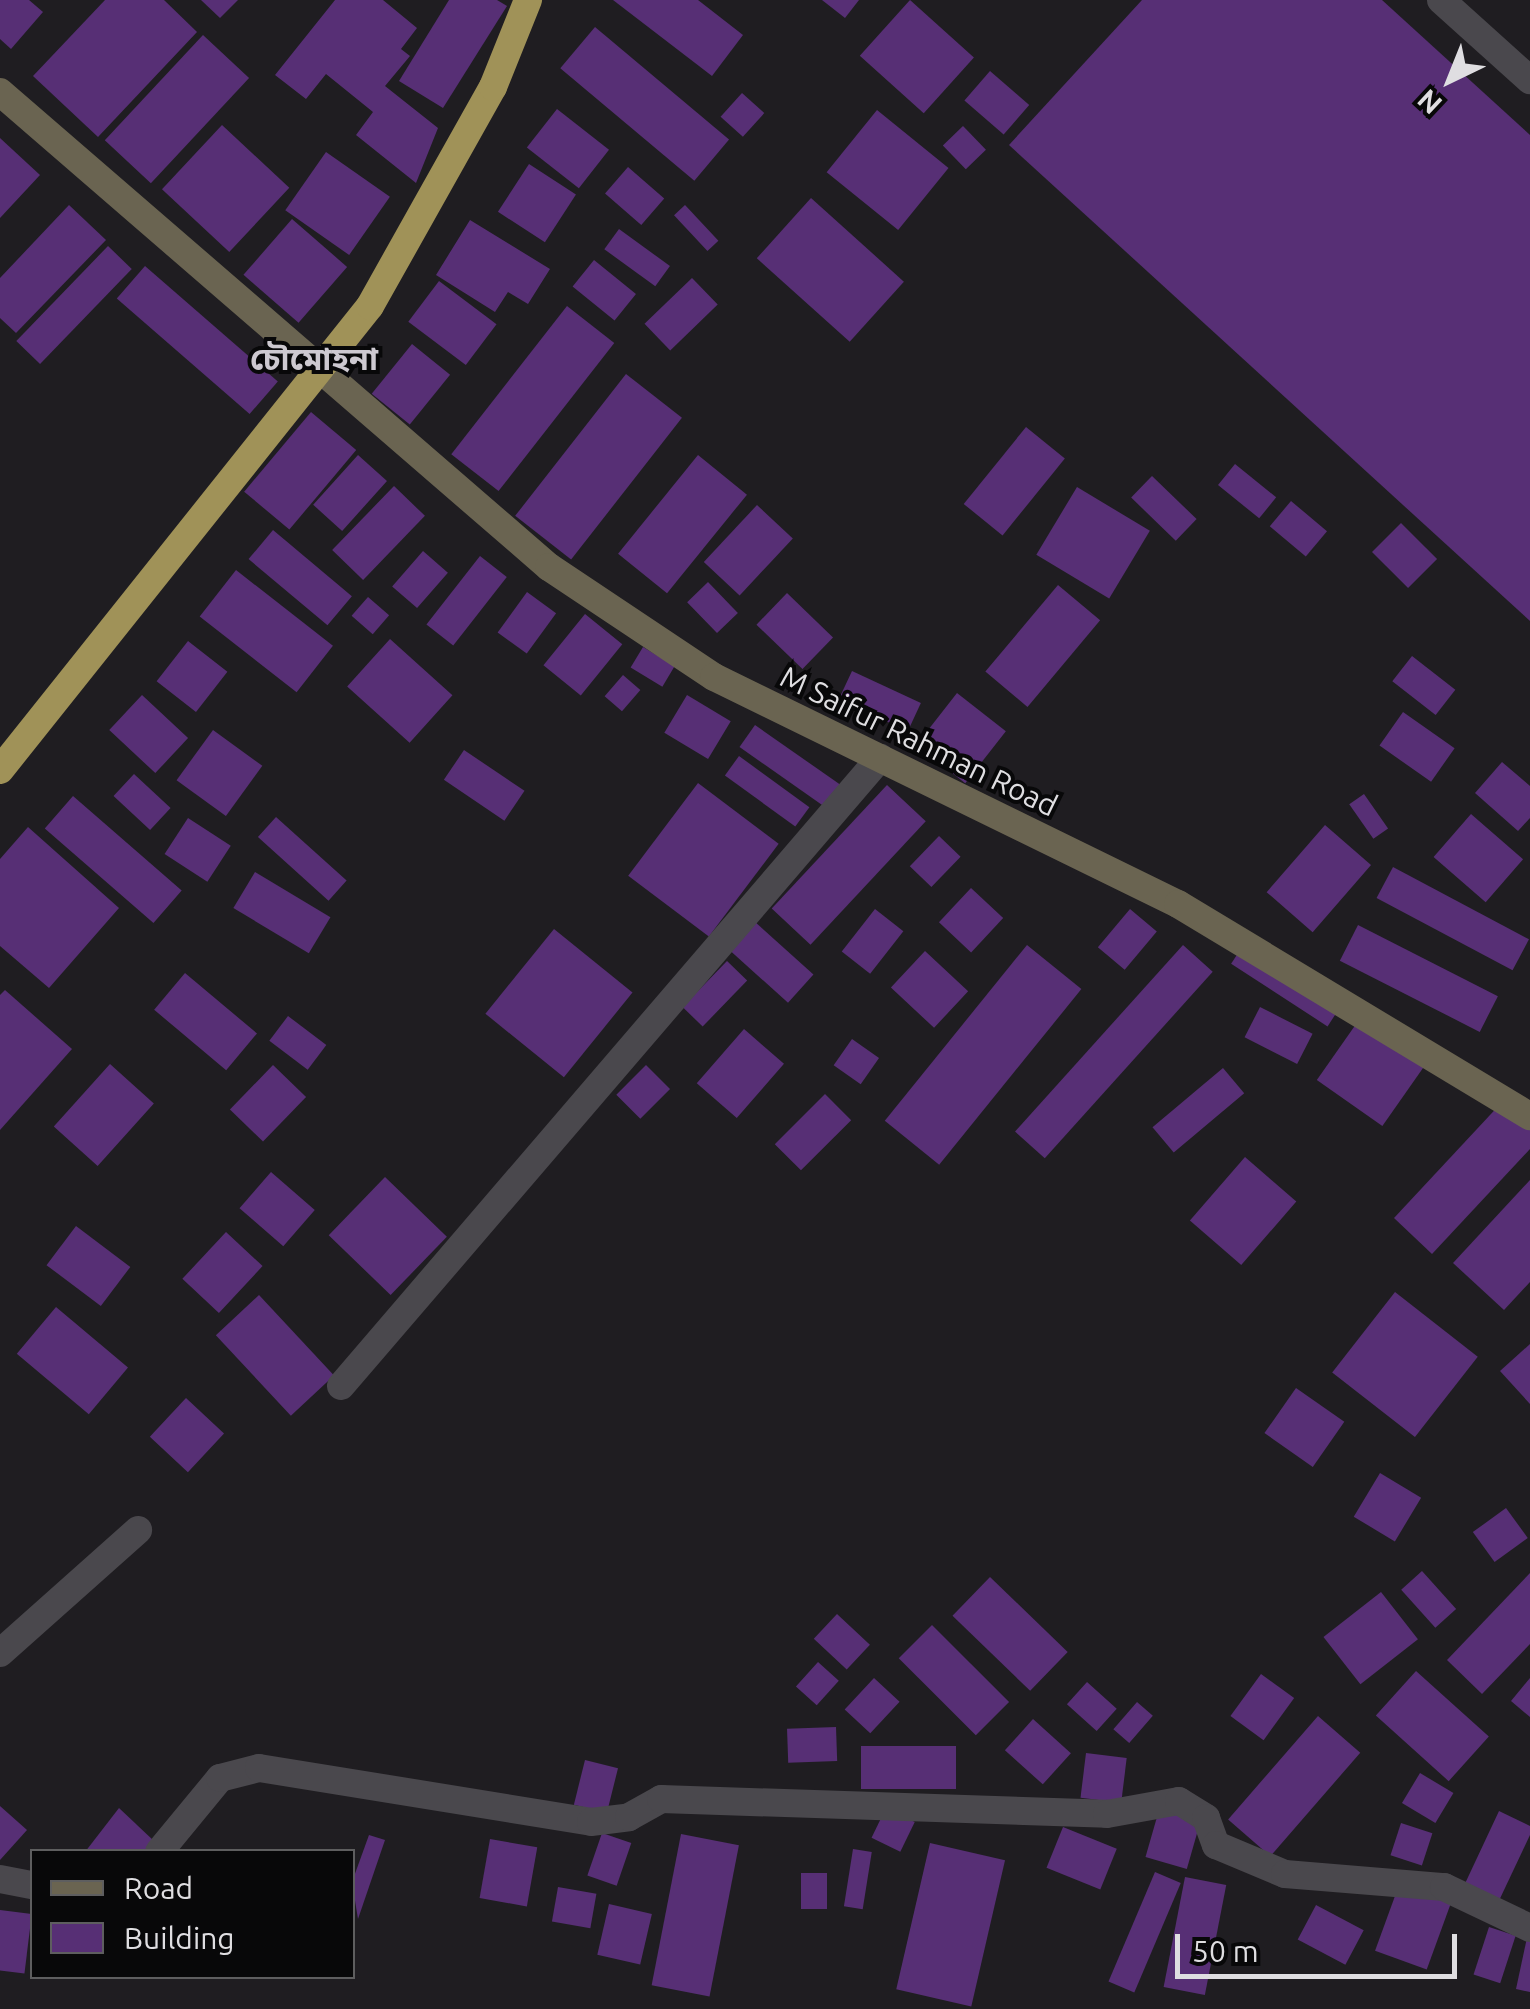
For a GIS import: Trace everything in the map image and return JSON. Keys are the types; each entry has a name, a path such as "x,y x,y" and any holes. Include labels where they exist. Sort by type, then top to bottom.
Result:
{"highway":[{"path":"0,770 370,306 492,87 528,0"}],"main road":[{"name":"M Saifur Rahman Road","path":"0,92 549,567 714,677 1178,904 1530,1116"}],"street":[{"path":"1441,0 1530,80"},
{"path":"341,1386 880,758"},
{"path":"0,1653 138,1530"},
{"path":"162,1849 220,1778 258,1768 591,1822 629,1817 661,1799 1106,1814 1180,1801 1206,1818 1216,1846 1285,1874 1444,1887 1530,1928"},
{"path":"0,1880 30,1885"}],"building":[{"path":"0,0 29,0 43,12 11,49 0,39"},
{"path":"105,0 164,0 197,32 98,137 33,76"},
{"path":"201,0 238,0 220,18"},
{"path":"335,0 383,0 417,28 401,49 410,56 385,86 438,128 416,183 356,135 373,112 326,74 306,99 275,75"},
{"path":"449,0 497,0 507,6 443,108 399,81"},
{"path":"613,0 698,0 743,35 712,76"},
{"path":"822,0 859,0 845,18"},
{"path":"910,0 974,58 924,113 860,56"},
{"path":"1142,0 1382,0 1530,135 1530,621 1009,145"},
{"path":"595,27 729,139 694,181 560,68"},
{"path":"203,35 249,78 151,183 105,140"},
{"path":"990,71 1029,105 1004,135 964,100"},
{"path":"742,93 764,113 743,137 721,117"},
{"path":"557,109 609,150 579,188 527,148"},
{"path":"877,110 948,168 898,230 827,172"},
{"path":"222,125 289,188 229,252 162,189"},
{"path":"963,126 986,150 966,169 943,145"},
{"path":"0,138 40,175 0,218"},
{"path":"326,152 390,197 349,255 285,210"},
{"path":"529,164 576,194 545,242 498,212"},
{"path":"628,167 664,198 641,225 605,193"},
{"path":"811,198 904,282 850,342 757,258"},
{"path":"69,205 106,240 16,333 0,318 0,278"},
{"path":"685,205 718,241 707,251 674,215"},
{"path":"292,219 347,267 299,323 243,275"},
{"path":"470,220 550,269 528,304 508,292 495,312 436,275"},
{"path":"619,229 670,266 655,286 604,249"},
{"path":"108,246 132,269 40,364 16,341"},
{"path":"594,260 636,294 615,320 573,286"},
{"path":"145,266 278,381 250,414 117,298"},
{"path":"692,278 718,305 670,350 645,324"},
{"path":"439,281 497,324 466,365 408,322"},
{"path":"567,306 614,343 499,491 451,454"},
{"path":"412,344 450,375 410,425 372,394"},
{"path":"626,374 682,418 571,560 515,516"},
{"path":"311,412 356,450 289,530 244,492"},
{"path":"1026,427 1065,458 1003,535 964,504"},
{"path":"358,455 387,481 342,531 313,505"},
{"path":"698,455 747,495 667,593 618,554"},
{"path":"1235,464 1276,497 1259,518 1218,485"},
{"path":"1152,476 1197,519 1176,541 1131,498"},
{"path":"394,486 425,516 363,580 332,550"},
{"path":"1077,487 1150,531 1109,598 1036,555"},
{"path":"1291,501 1327,531 1306,556 1270,526"},
{"path":"757,505 793,538 740,595 704,562"},
{"path":"1401,523 1437,559 1408,588 1372,552"},
{"path":"273,530 352,596 327,625 249,559"},
{"path":"423,551 448,573 417,608 392,586"},
{"path":"480,556 507,577 453,645 426,625"},
{"path":"236,570 333,646 297,692 200,616"},
{"path":"708,582 738,613 717,633 687,602"},
{"path":"1058,585 1100,620 1027,707 985,672"},
{"path":"527,592 556,613 527,654 498,632"},
{"path":"787,593 833,637 802,669 756,625"},
{"path":"368,597 389,615 373,634 352,616"},
{"path":"585,614 622,644 581,695 543,665"},
{"path":"390,639 452,695 410,743 347,687"},
{"path":"188,641 227,672 196,712 157,681"},
{"path":"643,647 675,666 662,687 631,668"},
{"path":"1412,656 1455,690 1436,715 1392,681"},
{"path":"852,671 921,703 908,731 839,699"},
{"path":"623,675 640,690 622,711 605,696"},
{"path":"957,693 1006,731 965,783 916,745"},
{"path":"142,695 188,738 155,773 109,730"},
{"path":"687,695 731,721 708,759 664,733"},
{"path":"1403,712 1455,748 1431,782 1379,746"},
{"path":"755,725 848,790 832,812 740,747"},
{"path":"213,730 262,766 226,816 177,780"},
{"path":"464,750 525,791 504,821 444,780"},
{"path":"739,756 809,807 795,827 725,775"},
{"path":"1502,762 1530,786 1530,818 1518,831 1475,793"},
{"path":"134,774 171,808 150,830 114,796"},
{"path":"698,783 779,844 709,936 628,876"},
{"path":"887,785 926,821 811,945 772,909"},
{"path":"1364,794 1388,828 1373,839 1349,804"},
{"path":"73,796 182,890 153,923 45,828"},
{"path":"1471,814 1523,859 1486,902 1434,857"},
{"path":"276,817 347,881 329,901 258,837"},
{"path":"188,818 231,846 207,882 165,854"},
{"path":"1325,825 1371,865 1313,932 1267,892"},
{"path":"28,827 119,908 49,988 0,946 0,859"},
{"path":"939,836 961,857 931,887 910,866"},
{"path":"1393,867 1529,939 1513,970 1377,898"},
{"path":"255,872 330,917 309,953 233,908"},
{"path":"971,888 1003,918 971,952 939,922"},
{"path":"875,909 903,931 870,974 842,952"},
{"path":"1130,909 1157,931 1125,970 1098,947"},
{"path":"754,921 813,975 788,1003 729,949"},
{"path":"1358,925 1498,996 1480,1032 1340,961"},
{"path":"554,929 632,993 564,1077 485,1014"},
{"path":"1027,945 1081,989 939,1165 885,1121"},
{"path":"1183,945 1213,972 1045,1158 1015,1132"},
{"path":"1242,947 1338,1010 1328,1026 1231,964"},
{"path":"925,951 968,991 934,1028 891,988"},
{"path":"727,961 747,980 703,1026 683,1007"},
{"path":"185,973 257,1033 226,1070 154,1010"},
{"path":"5,990 72,1049 0,1130 0,995"},
{"path":"1260,1007 1313,1034 1297,1064 1245,1037"},
{"path":"288,1016 326,1045 308,1070 269,1041"},
{"path":"1361,1017 1427,1063 1382,1126 1317,1080"},
{"path":"744,1029 784,1064 737,1118 697,1083"},
{"path":"852,1039 879,1058 861,1084 834,1065"},
{"path":"110,1064 154,1103 98,1166 54,1126"},
{"path":"273,1065 306,1097 263,1142 230,1110"},
{"path":"646,1065 670,1089 640,1119 616,1095"},
{"path":"1223,1068 1244,1093 1174,1152 1153,1127"},
{"path":"825,1094 851,1120 801,1170 775,1144"},
{"path":"1504,1100 1530,1125 1530,1149 1432,1254 1394,1218"},
{"path":"1245,1157 1296,1202 1241,1265 1190,1220"},
{"path":"271,1172 315,1210 283,1246 240,1208"},
{"path":"385,1177 447,1237 391,1295 329,1235"},
{"path":"1530,1180 1530,1282 1504,1310 1453,1263"},
{"path":"76,1226 130,1267 101,1306 47,1265"},
{"path":"226,1232 263,1266 219,1313 182,1279"},
{"path":"1395,1292 1478,1357 1415,1437 1332,1372"},
{"path":"259,1295 334,1375 291,1416 216,1335"},
{"path":"56,1307 128,1367 89,1414 17,1354"},
{"path":"1530,1344 1530,1404 1500,1371"},
{"path":"1296,1388 1344,1422 1313,1467 1264,1433"},
{"path":"186,1398 224,1433 188,1472 150,1437"},
{"path":"1380,1473 1421,1498 1395,1541 1354,1517"},
{"path":"1506,1508 1528,1538 1495,1562 1473,1532"},
{"path":"1422,1571 1456,1609 1435,1628 1401,1590"},
{"path":"1530,1573 1530,1644 1482,1694 1447,1660"},
{"path":"990,1577 1068,1652 1030,1691 952,1616"},
{"path":"1381,1592 1418,1639 1360,1684 1323,1637"},
{"path":"837,1614 870,1645 847,1670 814,1639"},
{"path":"932,1625 1009,1702 976,1735 899,1658"},
{"path":"818,1662 839,1681 817,1705 796,1687"},
{"path":"1416,1671 1489,1737 1449,1781 1376,1716"},
{"path":"1261,1674 1294,1698 1264,1740 1230,1716"},
{"path":"874,1678 900,1702 870,1733 845,1709"},
{"path":"1530,1678 1530,1717 1511,1701"},
{"path":"1087,1682 1117,1709 1097,1731 1067,1704"},
{"path":"1137,1702 1153,1716 1129,1743 1113,1729"},
{"path":"1318,1716 1360,1753 1270,1856 1228,1819"},
{"path":"1033,1719 1071,1753 1043,1784 1005,1750"},
{"path":"836,1727 837,1761 788,1763 787,1729"},
{"path":"861,1746 956,1746 956,1789 861,1789"},
{"path":"1086,1753 1127,1758 1121,1803 1081,1798"},
{"path":"585,1760 618,1768 607,1813 574,1805"},
{"path":"1420,1773 1453,1793 1435,1823 1402,1803"},
{"path":"0,1806 27,1830 0,1860"},
{"path":"119,1808 154,1841 147,1849 87,1849"},
{"path":"886,1808 915,1822 900,1852 872,1838"},
{"path":"1159,1810 1200,1822 1187,1869 1145,1857"},
{"path":"1499,1811 1530,1826 1530,1835 1496,1907 1462,1890"},
{"path":"1401,1823 1432,1833 1422,1866 1390,1855"},
{"path":"1063,1827 1117,1849 1100,1890 1047,1868"},
{"path":"602,1833 631,1843 617,1886 587,1876"},
{"path":"681,1834 739,1845 710,1996 652,1985"},
{"path":"369,1835 385,1840 358,1919 355,1900 355,1874"},
{"path":"490,1839 537,1847 527,1906 480,1898"},
{"path":"930,1843 1005,1860 971,2006 896,1989"},
{"path":"853,1849 872,1852 863,1909 844,1906"},
{"path":"1155,1872 1181,1883 1134,1992 1109,1982"},
{"path":"801,1873 827,1873 827,1909 801,1909"},
{"path":"1185,1877 1226,1885 1205,1995 1164,1987"},
{"path":"1399,1885 1451,1904 1427,1970 1375,1951"},
{"path":"558,1887 596,1894 590,1928 552,1921"},
{"path":"609,1904 652,1914 640,1965 597,1955"},
{"path":"1316,1905 1364,1930 1345,1965 1298,1939"},
{"path":"0,1910 30,1914 24,1973 0,1970"},
{"path":"1489,1927 1516,1936 1500,1983 1474,1975"},
{"path":"1530,1933 1530,1992 1516,1989"}],"district":[{"name":"চৌমোহনা","path":"314,358"}]}
